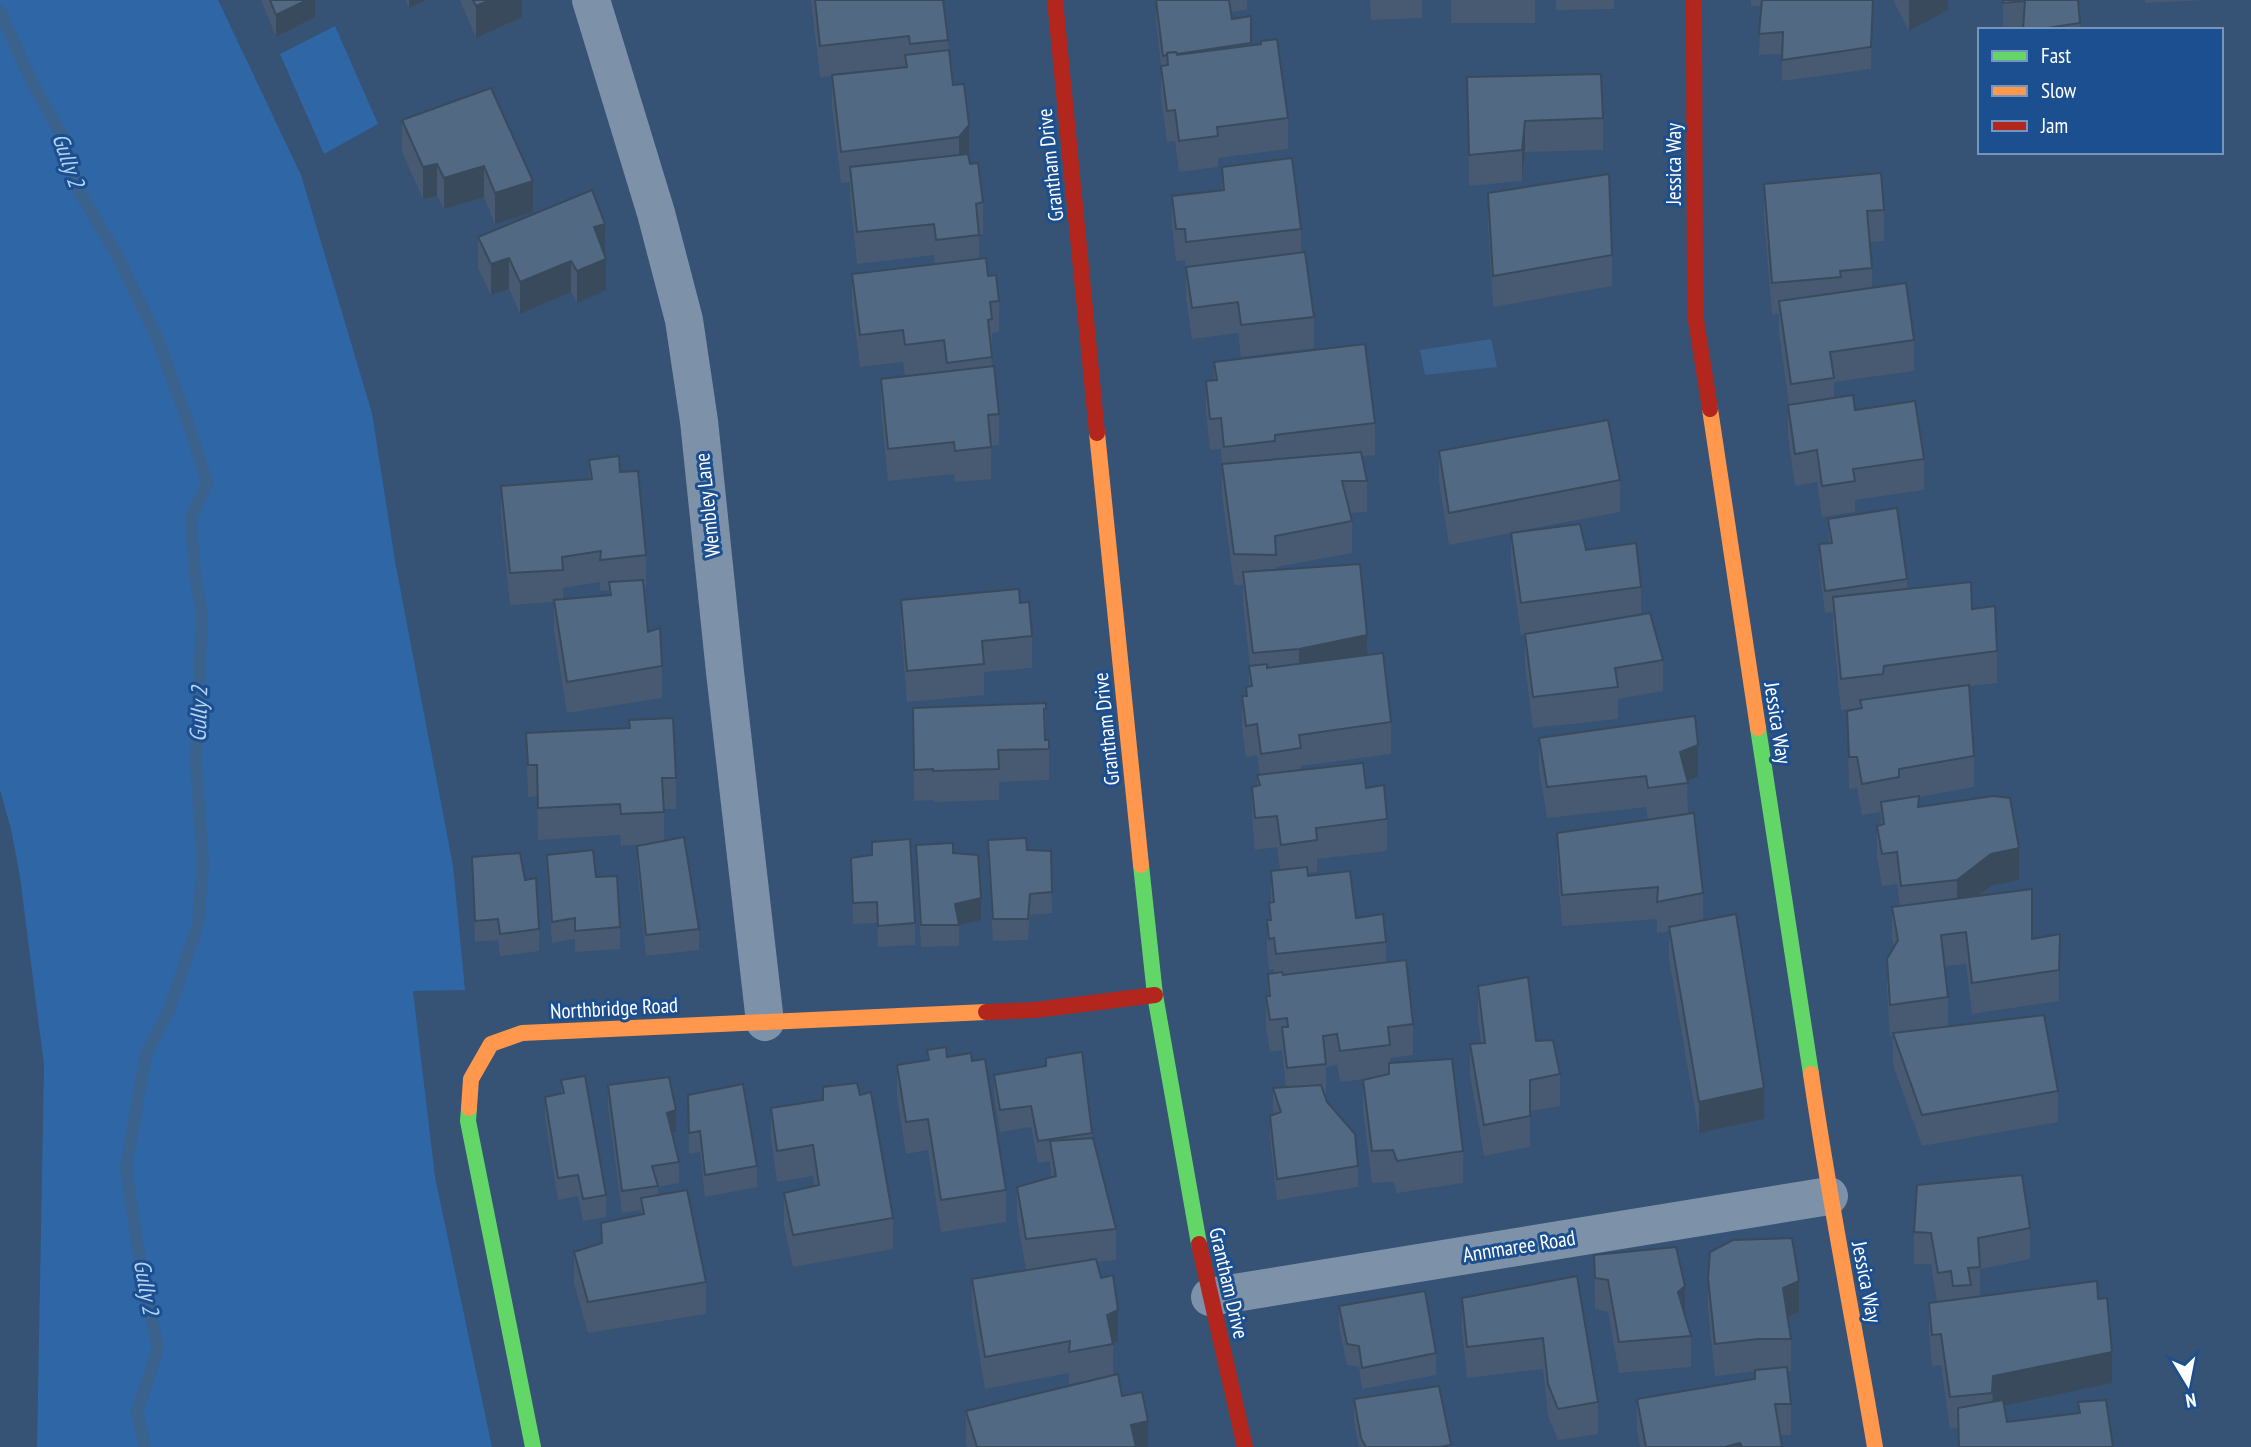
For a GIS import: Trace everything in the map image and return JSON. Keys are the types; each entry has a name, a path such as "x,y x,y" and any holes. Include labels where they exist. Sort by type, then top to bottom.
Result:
{"street":[{"name":"Wembley Lane","path":"592,0 656,213 684,320 699,421 765,1022"},
{"name":"Grantham Drive","path":"1055,0 1155,995 1194,1222 1245,1447"},
{"name":"Jessica Way","path":"1694,0 1695,314 1829,1196 1875,1447"},
{"name":"Northbridge Road","path":"533,1447 468,1121 471,1079 491,1044 522,1033 1035,1010 1155,995"},
{"name":"Annmaree Road","path":"1210,1297 1829,1196"}],"shaded area":[{"path":"0,0 218,0 301,175 372,413 395,561 453,866 465,990 413,991 435,1177 492,1447 37,1447 44,1065 20,877 0,790"},
{"path":"335,26 378,124 324,154 280,54"},
{"path":"1491,339 1497,367 1425,375 1420,350"}],"building":[{"path":"270,0 307,0 276,15"},
{"path":"473,0 490,0 476,6"},
{"path":"815,0 943,0 948,40 910,44 909,36 820,46"},
{"path":"1156,0 1229,0 1232,19 1251,16 1251,43 1177,54 1167,53 1163,56"},
{"path":"1762,0 1873,0 1871,47 1782,60 1783,32 1759,34"},
{"path":"2003,0 2078,0 2080,23 2047,28 2023,28 2025,1 2003,3"},
{"path":"1277,39 1288,118 1217,127 1218,136 1179,141 1175,110 1167,111 1161,66 1168,65 1167,53 1176,52 1177,55 1261,44 1261,41"},
{"path":"949,50 953,85 964,84 969,125 959,137 841,152 832,75 907,67 905,55"},
{"path":"1601,74 1603,118 1525,121 1522,150 1469,155 1467,77"},
{"path":"491,88 533,181 495,193 484,166 444,178 437,164 423,167 402,120"},
{"path":"968,154 970,164 978,163 983,202 976,204 979,235 936,240 934,224 857,232 850,167"},
{"path":"1292,158 1301,229 1186,242 1185,229 1176,229 1172,196 1224,190 1222,167"},
{"path":"1881,173 1884,210 1867,211 1872,268 1840,271 1841,277 1772,283 1764,184"},
{"path":"1609,174 1612,255 1493,276 1488,193"},
{"path":"592,190 605,224 594,227 606,259 577,271 571,261 520,282 509,258 491,264 478,237"},
{"path":"1305,252 1314,317 1241,325 1238,302 1192,308 1186,267"},
{"path":"986,258 988,276 996,275 999,301 990,302 992,319 988,320 992,357 947,363 944,340 905,345 903,330 860,335 852,274"},
{"path":"1906,283 1914,340 1830,352 1834,378 1791,384 1779,301"},
{"path":"1365,344 1375,423 1275,435 1275,441 1224,447 1221,418 1210,419 1206,381 1217,380 1214,362"},
{"path":"994,366 999,414 988,415 991,447 955,451 954,442 888,449 881,379"},
{"path":"1853,395 1855,410 1915,401 1924,459 1853,469 1855,481 1822,486 1817,450 1795,454 1788,405"},
{"path":"1608,420 1620,480 1449,513 1439,451"},
{"path":"1361,452 1367,481 1342,481 1352,521 1275,536 1276,555 1234,554 1222,464"},
{"path":"619,456 620,472 638,471 646,555 600,560 601,551 562,557 563,570 510,573 501,486 592,479 589,460"},
{"path":"1897,508 1907,579 1825,591 1819,544 1832,543 1828,519"},
{"path":"1580,524 1586,550 1636,543 1641,587 1521,603 1511,533"},
{"path":"1360,564 1367,635 1299,649 1253,653 1243,572"},
{"path":"643,580 648,632 660,628 662,666 567,682 554,600 611,595 609,582"},
{"path":"1971,582 1972,609 1995,606 1997,651 1884,666 1883,674 1841,679 1833,597"},
{"path":"1019,589 1020,603 1029,602 1032,636 982,641 984,664 907,671 901,600"},
{"path":"1650,613 1663,660 1615,668 1618,687 1533,697 1525,634"},
{"path":"1383,653 1391,722 1299,735 1301,748 1261,754 1257,724 1246,726 1242,696 1247,696 1246,687 1252,686 1249,666 1267,664 1267,668"},
{"path":"1969,685 1974,756 1899,769 1899,777 1862,784 1857,757 1849,757 1847,711 1862,708 1860,700"},
{"path":"1046,703 1045,740 1049,740 1049,749 998,750 999,769 914,770 913,708"},
{"path":"1695,716 1698,745 1680,752 1688,783 1648,788 1646,776 1547,787 1539,738"},
{"path":"673,718 676,778 662,778 664,812 621,814 620,804 538,808 537,765 528,765 526,733 630,728 629,720"},
{"path":"1363,763 1366,788 1384,785 1387,819 1316,828 1317,840 1281,845 1277,816 1255,818 1252,787 1260,785 1257,775"},
{"path":"1919,796 1918,807 1993,796 2010,798 2019,848 1991,854 1957,880 1901,886 1897,852 1882,854 1877,826 1884,824 1881,802"},
{"path":"1694,813 1703,893 1657,902 1658,887 1562,895 1557,833"},
{"path":"684,837 699,929 646,935 637,846"},
{"path":"1026,838 1027,850 1051,851 1052,892 1030,894 1028,919 993,919 988,840"},
{"path":"910,839 915,923 878,926 877,902 853,903 851,858 872,855 872,842"},
{"path":"953,843 953,853 978,855 981,898 955,904 959,925 921,925 916,845"},
{"path":"593,850 596,877 617,876 620,927 575,931 575,918 552,922 547,855"},
{"path":"520,853 525,880 536,878 539,929 500,934 498,919 475,921 472,857"},
{"path":"1307,867 1308,876 1350,871 1356,918 1383,914 1386,942 1276,954 1274,938 1269,939 1267,920 1271,920 1269,903 1274,902 1271,871"},
{"path":"2032,889 2032,939 2060,934 2059,970 1972,983 1966,932 1941,935 1948,997 1890,1005 1887,959 1898,940 1892,907"},
{"path":"1736,914 1764,1088 1699,1102 1669,927"},
{"path":"1406,960 1413,1024 1388,1027 1390,1045 1340,1051 1337,1034 1323,1036 1326,1064 1287,1068 1282,1027 1288,1027 1287,1018 1270,1020 1266,996 1270,996 1268,974 1282,972 1283,975"},
{"path":"1528,977 1536,1041 1553,1040 1560,1074 1530,1080 1530,1116 1484,1125 1470,1044 1485,1043 1478,986"},
{"path":"2044,1015 2058,1091 1922,1115 1893,1033"},
{"path":"946,1047 947,1057 971,1053 972,1061 985,1059 1006,1190 941,1200 928,1119 906,1122 897,1065 929,1060 927,1050"},
{"path":"1082,1052 1092,1133 1038,1141 1031,1106 1000,1110 994,1075 1046,1066 1046,1058"},
{"path":"1452,1059 1463,1151 1397,1161 1393,1150 1372,1151 1363,1080 1389,1074 1389,1063"},
{"path":"585,1076 606,1195 583,1199 578,1175 558,1178 545,1097 564,1093 561,1080"},
{"path":"669,1077 676,1110 667,1113 679,1162 652,1166 658,1186 622,1191 608,1085"},
{"path":"857,1083 860,1095 871,1092 893,1218 793,1235 784,1193 819,1185 813,1145 777,1151 771,1108 823,1100 823,1087"},
{"path":"743,1084 757,1166 705,1175 700,1131 689,1133 688,1095"},
{"path":"1321,1085 1327,1102 1355,1134 1358,1166 1277,1179 1270,1116 1281,1112 1273,1088"},
{"path":"1093,1138 1116,1229 1026,1239 1017,1187 1056,1176 1050,1141"},
{"path":"2022,1175 2030,1228 1978,1238 1980,1267 1968,1268 1971,1285 1953,1286 1951,1271 1938,1273 1931,1233 1914,1232 1917,1185"},
{"path":"687,1190 706,1282 588,1302 574,1252 602,1243 601,1223 644,1214 641,1198"},
{"path":"1792,1238 1799,1281 1783,1288 1791,1339 1758,1339 1715,1344 1708,1278 1710,1252 1733,1240"},
{"path":"1676,1247 1685,1286 1678,1292 1691,1336 1619,1342 1608,1280 1595,1278 1594,1255"},
{"path":"1096,1259 1101,1278 1113,1275 1118,1310 1107,1315 1113,1344 1069,1352 1070,1341 985,1357 972,1279"},
{"path":"1577,1276 1598,1402 1558,1409 1548,1384 1543,1338 1467,1347 1462,1298"},
{"path":"2097,1281 2098,1299 2107,1298 2112,1352 1993,1376 1992,1393 1950,1397 1941,1334 1932,1335 1929,1303"},
{"path":"1425,1291 1436,1353 1362,1368 1359,1346 1347,1344 1339,1306"},
{"path":"1787,1367 1791,1404 1775,1404 1782,1447 1742,1447 1740,1443 1725,1447 1646,1447 1637,1399 1755,1379 1755,1370"},
{"path":"1118,1374 1122,1396 1142,1392 1148,1421 1131,1425 1136,1447 977,1447 966,1411"},
{"path":"1439,1386 1451,1445 1366,1447 1361,1438 1354,1399"},
{"path":"2003,1400 2007,1422 2080,1413 2078,1402 2106,1400 2113,1447 1959,1447 1958,1408"}],"waterway":[{"name":"Gully 2","path":"0,11 31,80 66,143 79,191 117,255 157,338 207,483 191,518 195,576 202,614 196,762 203,865 198,924 169,1010 146,1054 126,1168 140,1262 158,1349 137,1412 145,1447"}],"traffic: fast":[{"path":"1758,728 1811,1074"},
{"path":"1141,865 1155,995 1199,1244"},
{"path":"469,1108 468,1121 533,1447"}],"traffic: slow":[{"path":"1710,409 1758,728"},
{"path":"1097,433 1141,865"},
{"path":"469,1108 471,1079 491,1044 522,1033 986,1012"},
{"path":"1811,1074 1875,1447"}],"traffic: jam":[{"path":"1055,0 1097,433"},
{"path":"1694,0 1695,314 1710,409"},
{"path":"986,1012 1035,1010 1155,995"},
{"path":"1199,1244 1245,1447"}]}
